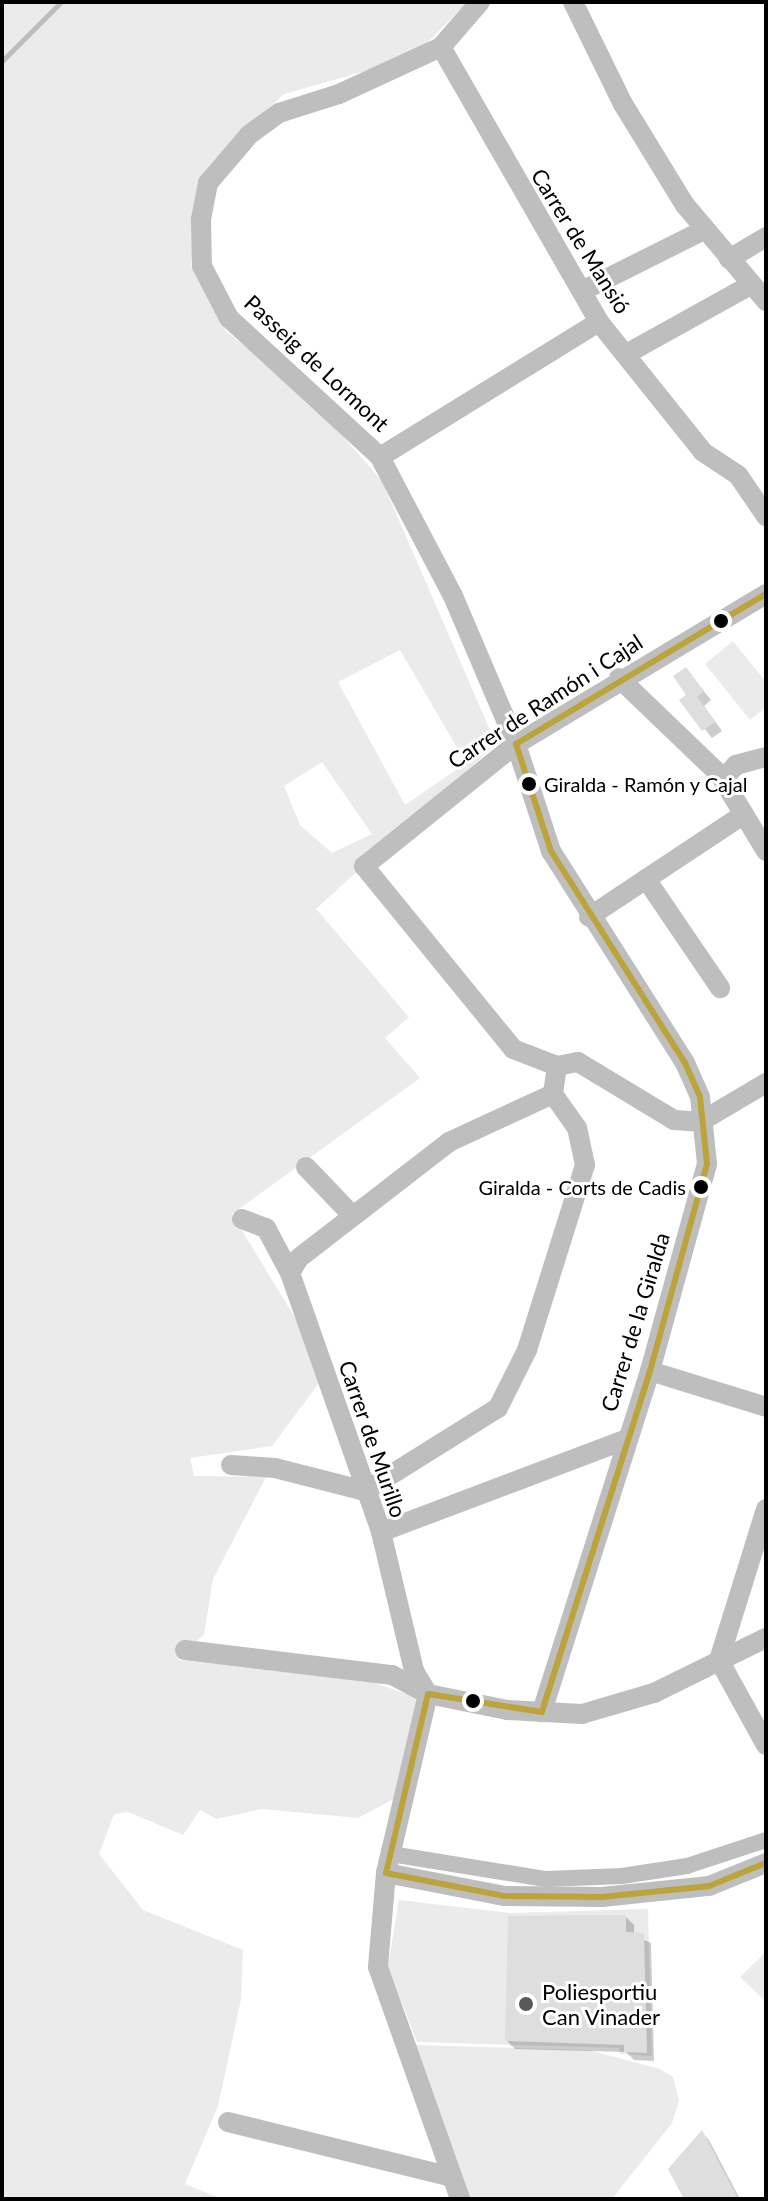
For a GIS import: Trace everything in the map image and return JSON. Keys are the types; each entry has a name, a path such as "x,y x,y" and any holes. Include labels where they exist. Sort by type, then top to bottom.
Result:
{"street":[{"name":"Passeig de Lormont","path":"480,2 441,47 267,120 208,183 201,220 202,266 229,318 380,457 453,596 516,744"},
{"path":"573,2 623,104 704,230 749,286 766,301"},
{"name":"Carrer de Mansió","path":"441,47 515,183 599,322 628,353 703,452 738,475 766,516"},
{"path":"582,291 704,230"},
{"path":"729,259 766,237"},
{"path":"628,353 749,286"},
{"path":"380,457 599,322"},
{"name":"Carrer de Ramón i Cajal","path":"557,1066 513,1049 364,866 516,744 619,678 766,594"},
{"path":"619,678 723,779 766,851"},
{"name":"Carrer de la Giralda","path":"516,744 551,851 589,917 685,1063 700,1097 700,1122 707,1164 650,1371 624,1440 542,1712"},
{"path":"723,779 736,765 766,757"},
{"path":"589,917 744,814"},
{"path":"646,879 720,988"},
{"path":"231,1465 275,1468 365,1491 498,1408 527,1350 585,1165 577,1128 553,1094 557,1066 578,1062 674,1120 700,1122 766,1083"},
{"path":"290,1273 299,1258 449,1142 553,1094"},
{"path":"306,1167 312,1179 353,1216"},
{"name":"Carrer de Murillo","path":"242,1219 266,1228 290,1273 381,1532 414,1671 428,1694"},
{"path":"650,1371 766,1407"},
{"path":"381,1532 624,1440"},
{"path":"766,1509 719,1660 766,1745"},
{"path":"185,1650 392,1675 428,1694 542,1712 582,1714 654,1693 766,1638"},
{"path":"428,1694 389,1864 378,1967 460,2199"},
{"path":"389,1864 561,1879 687,1866 766,1840"},
{"path":"389,1864 504,1896 602,1897 709,1886 766,1863"},
{"path":"228,2122 452,2177"}],"shaded area":[{"path":"2,2 468,2 427,43 376,68 284,94 225,148 200,183 191,265 226,331 312,401 382,481 496,744 316,909 409,1017 385,1038 420,1078 232,1214 300,1326 319,1383 272,1446 190,1458 194,1476 266,1477 213,1579 204,1634 178,1660 360,1678 418,1698 405,1793 358,1818 262,1809 217,1819 200,1810 183,1835 128,1812 114,1814 99,1854 143,1910 243,1950 241,1999 218,2106 185,2184 222,2199 2,2199","holes":["400,650 466,763 405,805 338,682","322,762 372,834 332,853 300,825 284,786"]},
{"path":"733,641 766,682 766,707 750,720 705,664"},
{"name":"Poliesportiu Can Vinader","path":"399,1900 511,1913 648,1909 652,2056 620,2054 619,2048 417,2042 388,1966"},
{"path":"766,1952 766,2002 740,1977"},
{"path":"416,2045 588,2050 660,2069 673,2077 679,2101 672,2123 612,2199 459,2199"}],"building":[{"path":"686,667 704,691 697,697 715,722 702,731 679,700 686,695 673,676"},
{"path":"626,1915 626,1932 644,1933 647,2053 624,2052 624,2045 505,2041 508,1916"},
{"path":"702,2130 738,2199 684,2199 668,2169"}],"waterway":[{"path":"2,61 61,2"}],"transit line":[{"path":"516,744 766,594"},
{"path":"516,744 551,851 685,1063 700,1097 707,1164 650,1371 542,1712"},
{"path":"542,1712 428,1694 386,1873 504,1896 602,1897 709,1886 766,1863"}],"place":[{"name":"Giralda - Ramón y Cajal","path":"529,784"},
{"name":"Giralda - Corts de Cadis","path":"701,1187"},
{"name":"Poliesportiu Can Vinader","path":"526,2004"}]}
